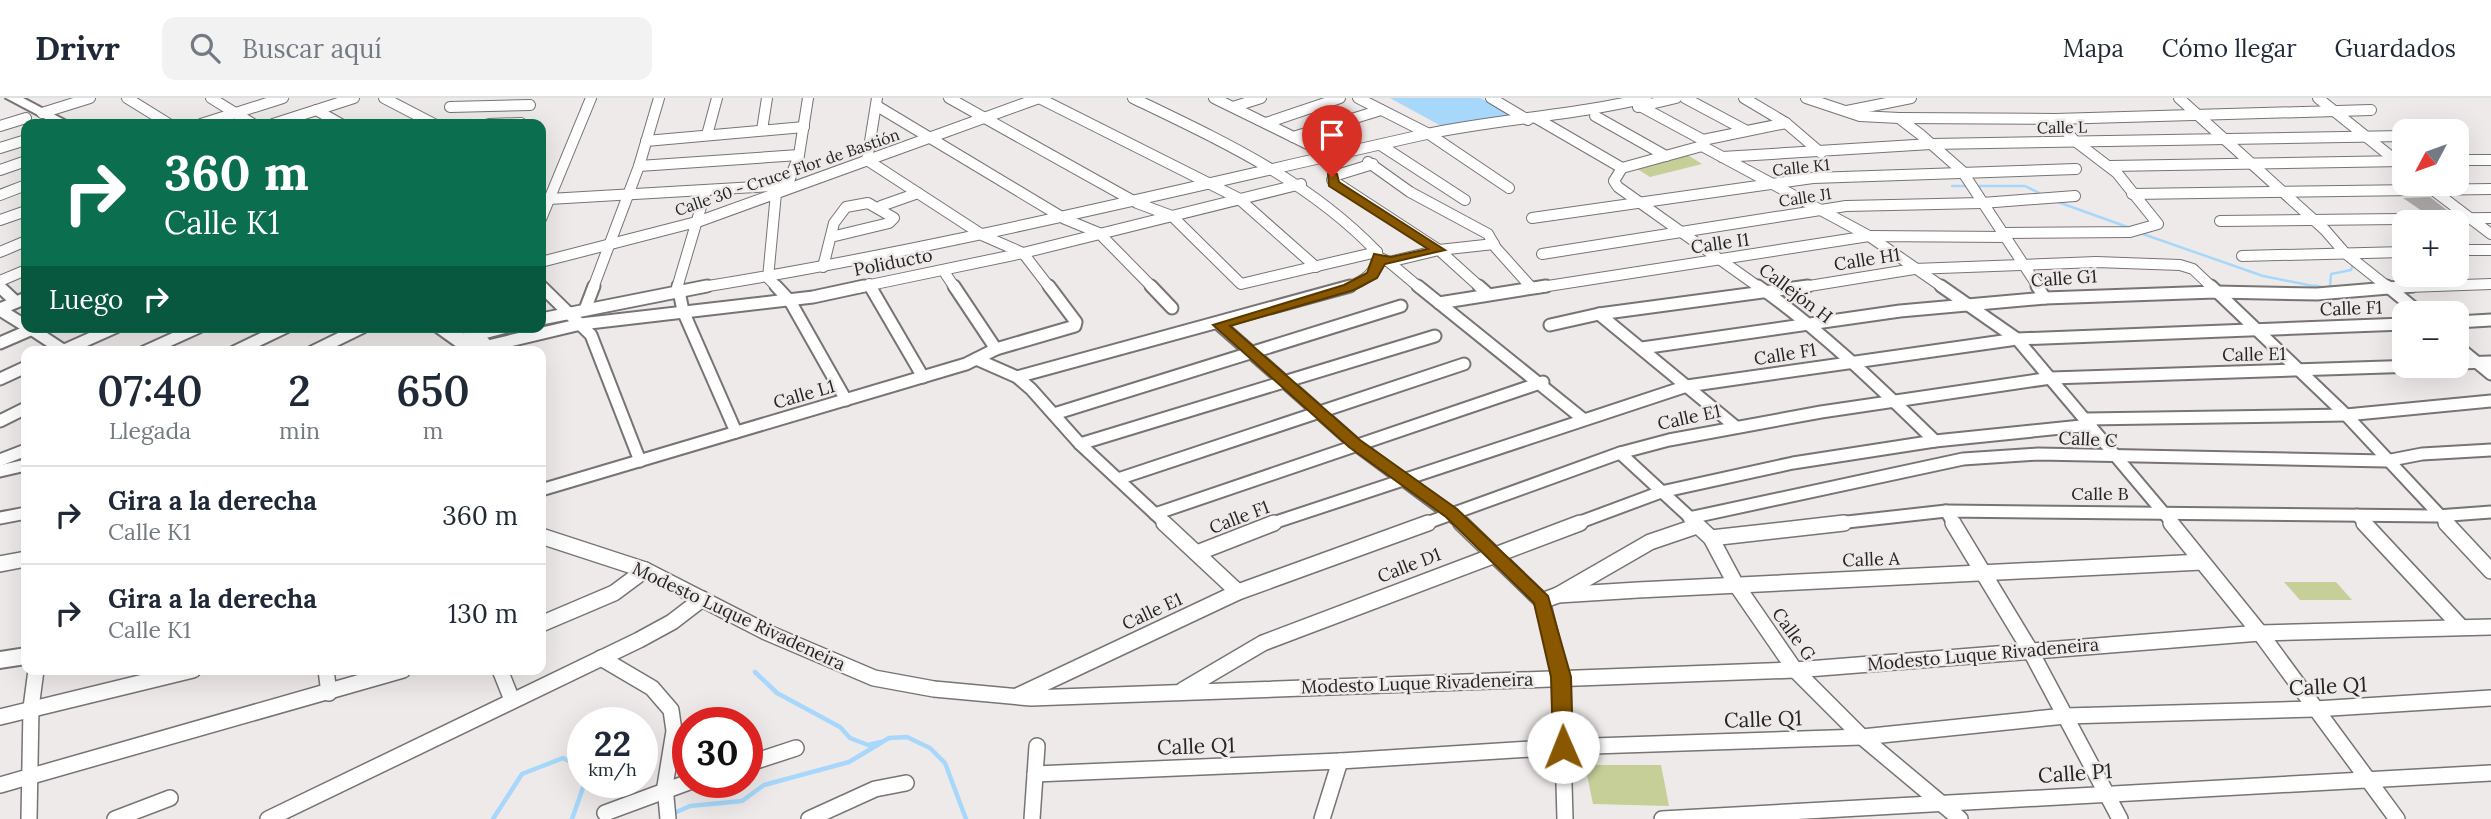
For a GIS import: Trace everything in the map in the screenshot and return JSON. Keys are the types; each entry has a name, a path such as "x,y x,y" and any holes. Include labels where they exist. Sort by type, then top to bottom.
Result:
{"street":[{"path":"13,98 36,118"},
{"path":"0,104 36,118 90,98"},
{"path":"127,98 161,119"},
{"path":"211,98 245,119"},
{"path":"217,119 283,98"},
{"path":"289,119 354,98"},
{"path":"384,98 424,119"},
{"path":"546,206 591,98"},
{"path":"586,307 629,195 659,98"},
{"path":"707,135 717,98"},
{"path":"762,130 768,98"},
{"path":"808,98 799,155 783,189 768,278 790,301 846,400"},
{"path":"949,98 1137,202 1172,215 1239,284 1316,267 1494,244"},
{"path":"1039,98 1207,185 1238,198 1316,267"},
{"name":"Calle 30 - Cruce Flor de Bastión","path":"546,261 700,221 1039,98"},
{"path":"1133,98 1275,167 1301,184 1381,257 1483,339 1543,382 1583,419"},
{"path":"1214,98 1334,157"},
{"path":"1233,107 1261,98"},
{"path":"1266,123 1340,98"},
{"path":"1358,98 1429,134 1510,188"},
{"path":"1573,120 1643,102 1676,98"},
{"path":"1685,98 1745,130"},
{"path":"1744,98 1786,123 1821,153"},
{"path":"1806,98 1868,117 1899,118 2055,119 2371,110"},
{"path":"1847,111 1884,100 1911,98"},
{"path":"2179,98 2251,162 2345,253 2406,301"},
{"path":"2318,98 2392,156"},
{"path":"1500,99 1622,168 1745,130 1786,123"},
{"path":"450,107 532,102"},
{"path":"523,119 532,102"},
{"path":"1023,253 984,236 867,160 877,102 929,138 1065,219 1099,233 1172,308"},
{"path":"1643,102 1721,157 1869,236 2017,339 2089,422 2260,633 2397,819"},
{"name":"Poliducto","path":"546,317 677,289 768,278 984,236 1137,202 1275,167 1334,157 1429,134 1643,102"},
{"path":"317,110 332,119"},
{"path":"1293,137 1381,110"},
{"path":"1595,116 1665,156"},
{"path":"1899,118 1962,171 2027,266 2045,298"},
{"path":"2055,119 2075,141 2110,166 2158,224 2156,227 2130,232"},
{"path":"0,126 21,121"},
{"path":"646,141 804,127"},
{"name":"Calle L","path":"1721,157 1931,145 2392,136"},
{"path":"0,149 21,142"},
{"path":"1382,146 1465,200"},
{"path":"1347,154 1373,164 1410,192 1488,234 1531,287"},
{"path":"639,166 799,155"},
{"path":"2469,160 2491,160"},
{"path":"2110,166 2251,162 2392,164"},
{"path":"0,170 21,163"},
{"path":"1373,164 1332,177 1334,184 1439,250 1488,294"},
{"name":"Callejón H","path":"1622,168 1614,181 1642,204 1808,322 1853,361 1935,441"},
{"name":"Calle K1","path":"1532,218 1772,186 1813,178 2076,169"},
{"name":"Poliducto","path":"546,330 683,311 790,301 1023,253 1301,184"},
{"path":"0,195 21,187"},
{"path":"549,199 706,190 783,189"},
{"path":"2469,190 2491,189"},
{"path":"706,190 700,221 677,289 683,311 736,432"},
{"path":"2133,194 2392,191"},
{"path":"881,206 918,193"},
{"name":"Calle J1","path":"1542,254 1846,206 1982,203 2076,196"},
{"path":"2441,196 2491,234"},
{"path":"823,267 831,237 837,218 847,208 869,202 881,206 894,218 892,222 831,237"},
{"path":"0,220 21,213"},
{"path":"2220,221 2491,218"},
{"name":"Calle I1","path":"1439,303 1869,236 2130,232"},
{"path":"0,252 21,243"},
{"path":"2469,250 2491,250"},
{"path":"2242,256 2392,252"},
{"name":"Calle L1","path":"546,489 923,377 976,359 996,349 1075,326 1076,322 1023,253"},
{"path":"1017,377 1220,325 1349,288 1372,275 1381,257"},
{"name":"Calle H1","path":"1550,325 1599,314 1767,293 1914,269 2129,261 2174,264 2193,269 2215,292"},
{"path":"943,270 996,349"},
{"path":"0,281 21,272"},
{"path":"869,284 923,377"},
{"name":"Calle G1","path":"1642,348 1808,322 2045,298 2215,292 2317,294 2390,287 2491,284"},
{"path":"0,287 21,300"},
{"path":"546,291 592,335 640,461"},
{"path":"2215,292 2346,415 2437,516 2490,568"},
{"path":"0,309 21,300"},
{"path":"1054,414 1401,306"},
{"path":"0,309 21,322"},
{"path":"1599,314 1736,427"},
{"path":"2469,321 2491,320"},
{"name":"Calle F1","path":"1197,553 1402,478 1462,462 1687,386 2017,339 2392,324"},
{"path":"1220,325 1281,382 1323,413 1355,444 1451,513 1542,601 1561,677 1565,819"},
{"path":"0,343 21,333"},
{"path":"38,333 56,346"},
{"path":"74,346 103,333"},
{"path":"157,346 185,333"},
{"path":"246,346 274,333"},
{"path":"324,346 351,333"},
{"path":"453,333 476,342 495,333"},
{"name":"Poliducto","path":"476,342 528,333"},
{"path":"1080,444 1434,335"},
{"path":"2469,356 2491,374"},
{"path":"976,359 1017,377 1080,444 1238,592"},
{"path":"2469,362 2491,362"},
{"path":"1118,479 1464,365"},
{"name":"Calle E1","path":"1013,697 1238,592 1620,453 1736,427 2051,378 2392,367"},
{"path":"0,379 21,369"},
{"path":"1155,514 1543,382"},
{"name":"Calle D1","path":"1180,692 1263,643 1661,492 1793,463 1935,441 2089,422 2346,415 2491,401"},
{"path":"0,421 21,410"},
{"name":"Calle C","path":"1558,595 1650,542 1693,522 1963,459 2038,454 2117,458 2386,461 2422,454 2491,450"},
{"path":"0,460 21,452"},
{"name":"Calle G","path":"1620,453 1711,538 1735,583 1795,670 1862,737 1960,819"},
{"path":"0,471 21,466"},
{"path":"1946,511 2030,650 2120,819"},
{"name":"Calle B","path":"1711,538 1946,511 2162,511 2437,516 2491,512"},
{"path":"0,518 21,514"},
{"path":"2357,515 2461,627"},
{"name":"Modesto Luque Rivadeneira","path":"546,538 645,570 765,632 874,678 934,689 1013,697 1795,670 2260,633 2491,627"},
{"path":"0,564 21,560"},
{"name":"Calle A","path":"1542,601 1558,595 1735,583 1985,575 2202,562"},
{"path":"546,622 614,593 645,570"},
{"path":"268,819 601,658 672,622 702,599"},
{"path":"0,660 21,657"},
{"path":"601,658 650,688 664,699 673,713 674,730 665,790 668,819"},
{"path":"29,819 31,708 35,675"},
{"path":"0,718 31,708 172,675"},
{"path":"327,675 329,694"},
{"path":"0,785 329,694 388,675"},
{"path":"502,675 512,701"},
{"name":"Calle Q1","path":"1035,774 1340,761 1563,747 1862,737 2066,716 2315,709 2491,698"},
{"path":"1032,819 1037,746"},
{"path":"763,759 796,748"},
{"path":"1322,819 1340,761"},
{"name":"Calle P1","path":"1662,819 1809,815 2105,792 2491,773"},
{"path":"808,819 875,789 906,783"},
{"path":"605,813 672,788"},
{"path":"115,819 170,798"}],"green space":[{"path":"1686,154 1702,164 1650,177 1634,167"},
{"path":"2284,582 2336,582 2352,600 2300,600"},
{"path":"1585,765 1661,765 1669,806 1593,804"}],"water":[{"path":"1390,98 1480,98 1514,114 1443,127"}],"building":[{"path":"2430,197 2447,210 2421,210 2403,198"}],"waterway":[{"path":"1952,186 2025,186 2045,196"},
{"path":"2055,201 2133,229"},
{"path":"2140,233 2263,276 2323,288 2315,286"},
{"path":"2330,288 2331,274 2351,270 2353,265"},
{"path":"755,672 777,693 840,727 850,738 868,745 881,742"},
{"path":"672,814 690,806 742,801 764,785 849,762 889,738 907,737 930,748 945,763 966,819"},
{"path":"493,819 522,774 563,758 567,760"},
{"path":"572,819 579,798"}],"route":[{"path":"1332,177 1334,184 1439,250 1390,261 1378,257 1378,266 1372,275 1349,288 1220,325 1281,382 1323,413 1355,444 1451,513 1542,601 1561,677 1563,747"}]}
